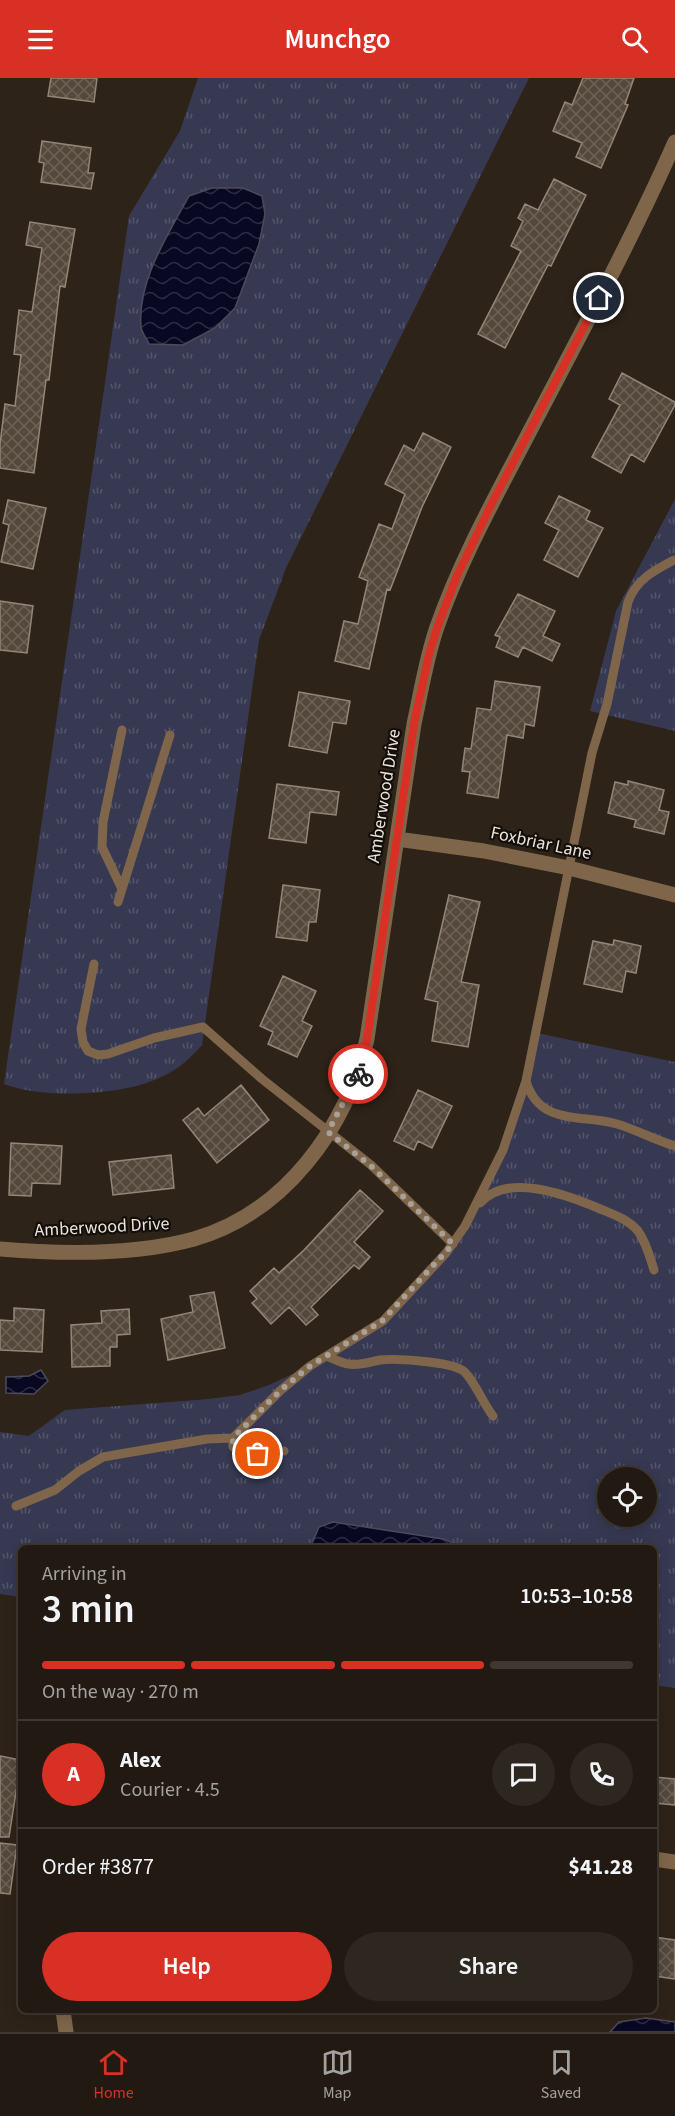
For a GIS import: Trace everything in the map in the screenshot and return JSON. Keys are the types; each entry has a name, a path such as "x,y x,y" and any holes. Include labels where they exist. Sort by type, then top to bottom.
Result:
{"street":[{"name":"Amberwood Drive","path":"0,1249 56,1252 116,1250 173,1244 217,1231 242,1219 285,1186 319,1147 357,1077 363,1059 423,680 437,628 449,595 493,501 641,217 675,142"},
{"name":"Foxbriar Lane","path":"397,839 484,851 569,868 675,895"},
{"path":"657,1859 675,1862"},
{"path":"63,2013 66,2032"}],"lane":[{"path":"16,1506 55,1490 79,1471 103,1457 207,1439 233,1438 281,1390 310,1366 382,1321 453,1244 503,1150 526,1081 592,753 607,704 628,602 632,590 647,574 674,560"},
{"path":"122,730 103,822 102,848 123,889"},
{"path":"118,902 170,735"},
{"path":"94,964 81,1029 83,1042 88,1051 108,1054 154,1038 203,1027 262,1079 370,1165 453,1244"},
{"path":"526,1081 529,1092 537,1103 549,1111 568,1117 618,1124 675,1146"},
{"path":"472,1212 486,1197 519,1187 545,1190 584,1202 622,1219 637,1231 648,1250 654,1270"},
{"path":"327,1356 347,1364 363,1365 382,1360 408,1360 454,1367 464,1371 474,1384 483,1404 493,1416"},
{"path":"233,1438 233,1447 241,1452 258,1454 284,1451"}],"green space":[{"path":"198,78 529,78 286,568 259,640 202,1045 188,1060 171,1072 124,1089 60,1093 20,1089 4,1084 129,216 180,131"},
{"path":"675,499 675,731 590,711 616,611"},
{"path":"537,1033 675,1062 675,1688 657,1685 657,1545 18,1545 18,1597 0,1594 0,1432 29,1436 65,1410 240,1395 269,1385 310,1366 383,1321 446,1253 503,1150"}],"water":[{"path":"212,188 243,188 262,196 265,214 259,244 235,308 215,328 183,345 149,344 141,327 141,310 149,276 189,196"},
{"path":"41,1370 48,1381 34,1394 6,1393 6,1377 29,1376"},
{"path":"333,1522 443,1539 459,1545 311,1545 319,1527"},
{"path":"646,2018 675,2022 675,2032 610,2032 619,2022"}],"building":[{"path":"51,78 97,78 94,102 48,96"},
{"path":"583,78 634,78 625,104 628,105 601,168 576,157 582,143 553,131 565,102 572,105"},
{"path":"42,141 91,148 88,173 94,173 91,189 41,182 44,163 39,162"},
{"path":"554,179 586,195 551,266 548,265 505,348 478,334 521,251 511,246 523,221 518,218 525,204 538,210"},
{"path":"30,222 75,229 65,287 60,286 49,380 46,380 34,473 0,468 0,444 5,404 15,406 21,355 14,354 19,310 32,312 42,248 26,245"},
{"path":"622,373 675,402 675,405 644,462 631,454 621,473 592,457 620,405 609,399"},
{"path":"423,433 451,447 422,507 390,590 387,589 369,669 335,661 344,621 358,624 368,581 359,577 379,524 392,529 405,494 385,484 404,445 414,451"},
{"path":"559,496 590,511 586,520 603,528 578,577 544,560 559,530 545,523"},
{"path":"8,500 46,508 33,569 1,562 9,525 3,523"},
{"path":"518,594 555,611 543,636 560,644 552,661 523,647 518,657 496,647 500,637 495,635"},
{"path":"0,601 33,606 27,653 0,650"},
{"path":"495,681 540,687 534,726 525,724 523,738 507,735 498,798 467,793 470,772 462,771 465,748 471,749 477,708 491,710"},
{"path":"299,692 350,701 346,724 333,722 327,753 289,746"},
{"path":"628,781 664,790 659,810 669,812 664,834 634,827 636,820 608,813 615,782 628,785"},
{"path":"277,784 339,792 336,815 310,812 306,843 269,838"},
{"path":"283,885 320,890 316,922 309,922 307,941 276,937"},
{"path":"449,895 480,902 461,982 479,985 468,1047 432,1041 438,1002 425,999"},
{"path":"614,940 641,946 636,973 626,971 622,992 584,984 593,941 613,945"},
{"path":"283,976 316,991 302,1021 312,1026 297,1057 268,1044 273,1032 260,1026"},
{"path":"241,1085 269,1120 217,1163 183,1120 198,1108 204,1116"},
{"path":"418,1090 452,1106 432,1148 418,1141 414,1150 394,1141"},
{"path":"11,1143 62,1146 60,1184 32,1183 31,1196 9,1195"},
{"path":"171,1155 174,1188 113,1195 109,1162"},
{"path":"360,1190 383,1211 354,1242 370,1257 359,1269 354,1265 311,1307 318,1315 306,1325 289,1307 271,1324 252,1303 257,1299 250,1291 274,1268 279,1273 304,1250"},
{"path":"214,1292 225,1348 168,1360 161,1319 193,1312 190,1296"},
{"path":"14,1308 44,1310 42,1352 0,1350 0,1320 14,1321"},
{"path":"129,1309 130,1334 117,1335 117,1347 110,1347 110,1366 72,1367 71,1325 102,1323 101,1311"},
{"path":"0,1756 18,1759 18,1779 9,1837 0,1837"},
{"path":"657,1777 675,1779 675,1805 657,1803"},
{"path":"0,1843 17,1845 10,1894 0,1893"},
{"path":"657,1937 675,1940 675,1979 657,1976"}],"way so far":[{"path":"258,1454 241,1452 233,1447 233,1438 281,1390 310,1366 382,1321 453,1244 394,1186 348,1146 328,1132 358,1074"}],"route":[{"path":"358,1074 367,1039 414,724 437,628 456,578 493,501 599,298"}]}
